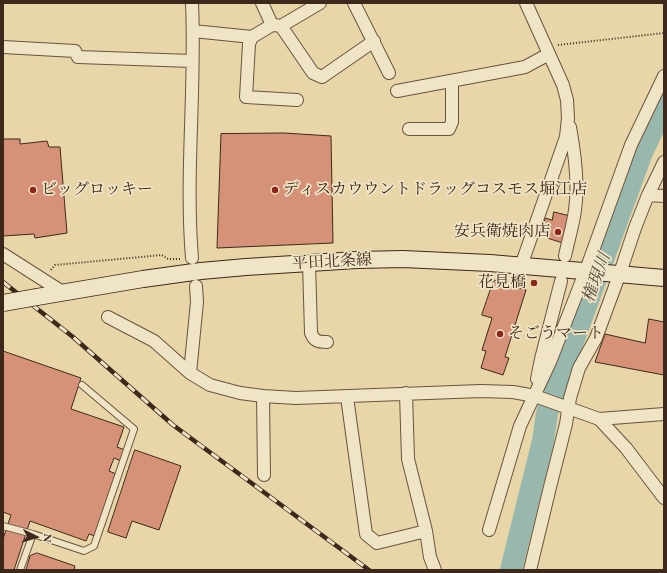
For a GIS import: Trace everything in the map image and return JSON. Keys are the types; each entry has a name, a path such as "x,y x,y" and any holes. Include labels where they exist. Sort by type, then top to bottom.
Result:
{"main road":[{"name":"平田北条線","path":"3,303 64,294 142,279 201,272 309,263 403,260 483,262 664,278"}],"street":[{"path":"186,258 190,237 189,173 193,31 192,3"},
{"path":"262,3 276,26 313,73 322,77 374,41"},
{"path":"193,31 252,37 320,3"},
{"path":"354,3 389,73"},
{"path":"526,3 563,85 567,100 577,189 575,211 565,256"},
{"path":"252,37 249,44 246,97 297,100"},
{"path":"3,47 75,51 78,57 192,61"},
{"path":"397,91 525,67 547,50"},
{"path":"489,530 520,426 539,397 550,362 588,271 631,145 664,76"},
{"path":"410,131 449,129 452,122 452,81"},
{"path":"521,266 566,137 568,118"},
{"path":"530,570 566,424 566,407 579,368 596,338 617,273 648,195 664,162"},
{"path":"648,195 664,196"},
{"path":"3,254 64,294"},
{"path":"309,263 311,333 313,338 318,342 327,342"},
{"path":"539,397 541,359 561,281"},
{"path":"190,373 197,302 196,286"},
{"path":"108,317 154,340 190,373 210,385 240,393 296,398 406,393 481,391 513,392 539,397 599,419 664,414"},
{"path":"406,393 408,459 426,531 430,557 435,570"},
{"path":"263,396 264,475"},
{"path":"347,396 366,534 377,543 426,531"},
{"path":"599,419 626,448 664,498"}],"lane":[{"path":"3,526 33,534 84,551 94,546 134,429 82,385"},
{"path":"20,570 33,534"}],"path":[{"path":"547,50 664,32"},
{"path":"42,280 55,265 162,255 168,259 186,258"}],"building":[{"name":"ディスカウウントドラッグコスモス堀江店","path":"284,133 331,136 333,243 217,248 221,134"},
{"name":"ビッグロッキー","path":"3,139 20,139 20,144 47,141 49,147 60,147 67,233 35,238 34,234 3,236"},
{"name":"安兵衛焼肉店","path":"554,212 570,216 563,243 547,238 551,225 544,223 545,218 552,220"},
{"name":"そごうマート","path":"494,280 526,290 505,357 509,358 503,375 481,368 486,351 482,350 492,318 482,315"},
{"path":"649,319 664,322 664,375 595,362 605,334 645,343"},
{"path":"3,351 81,378 71,409 124,427 117,447 125,450 121,461 114,458 109,471 116,474 95,536 89,534 86,541 30,521 14,570 3,570 3,539 11,515 3,512"},
{"path":"135,450 181,466 159,530 132,521 126,538 108,532"},
{"path":"37,553 75,566 74,570 26,570 30,556"}],"waterway":[{"name":"権現川","path":"511,570 543,441 547,413 641,155 664,105"}],"railway":[{"path":"3,282 73,337 173,425 369,570"}],"place":[{"name":"ビッグロッキー","path":"33,190"},
{"name":"ディスカウウントドラッグコスモス堀江店","path":"275,190"},
{"name":"安兵衛焼肉店","path":"558,232"},
{"name":"花見橋","path":"534,283"},
{"name":"そごうマート","path":"500,334"}]}
